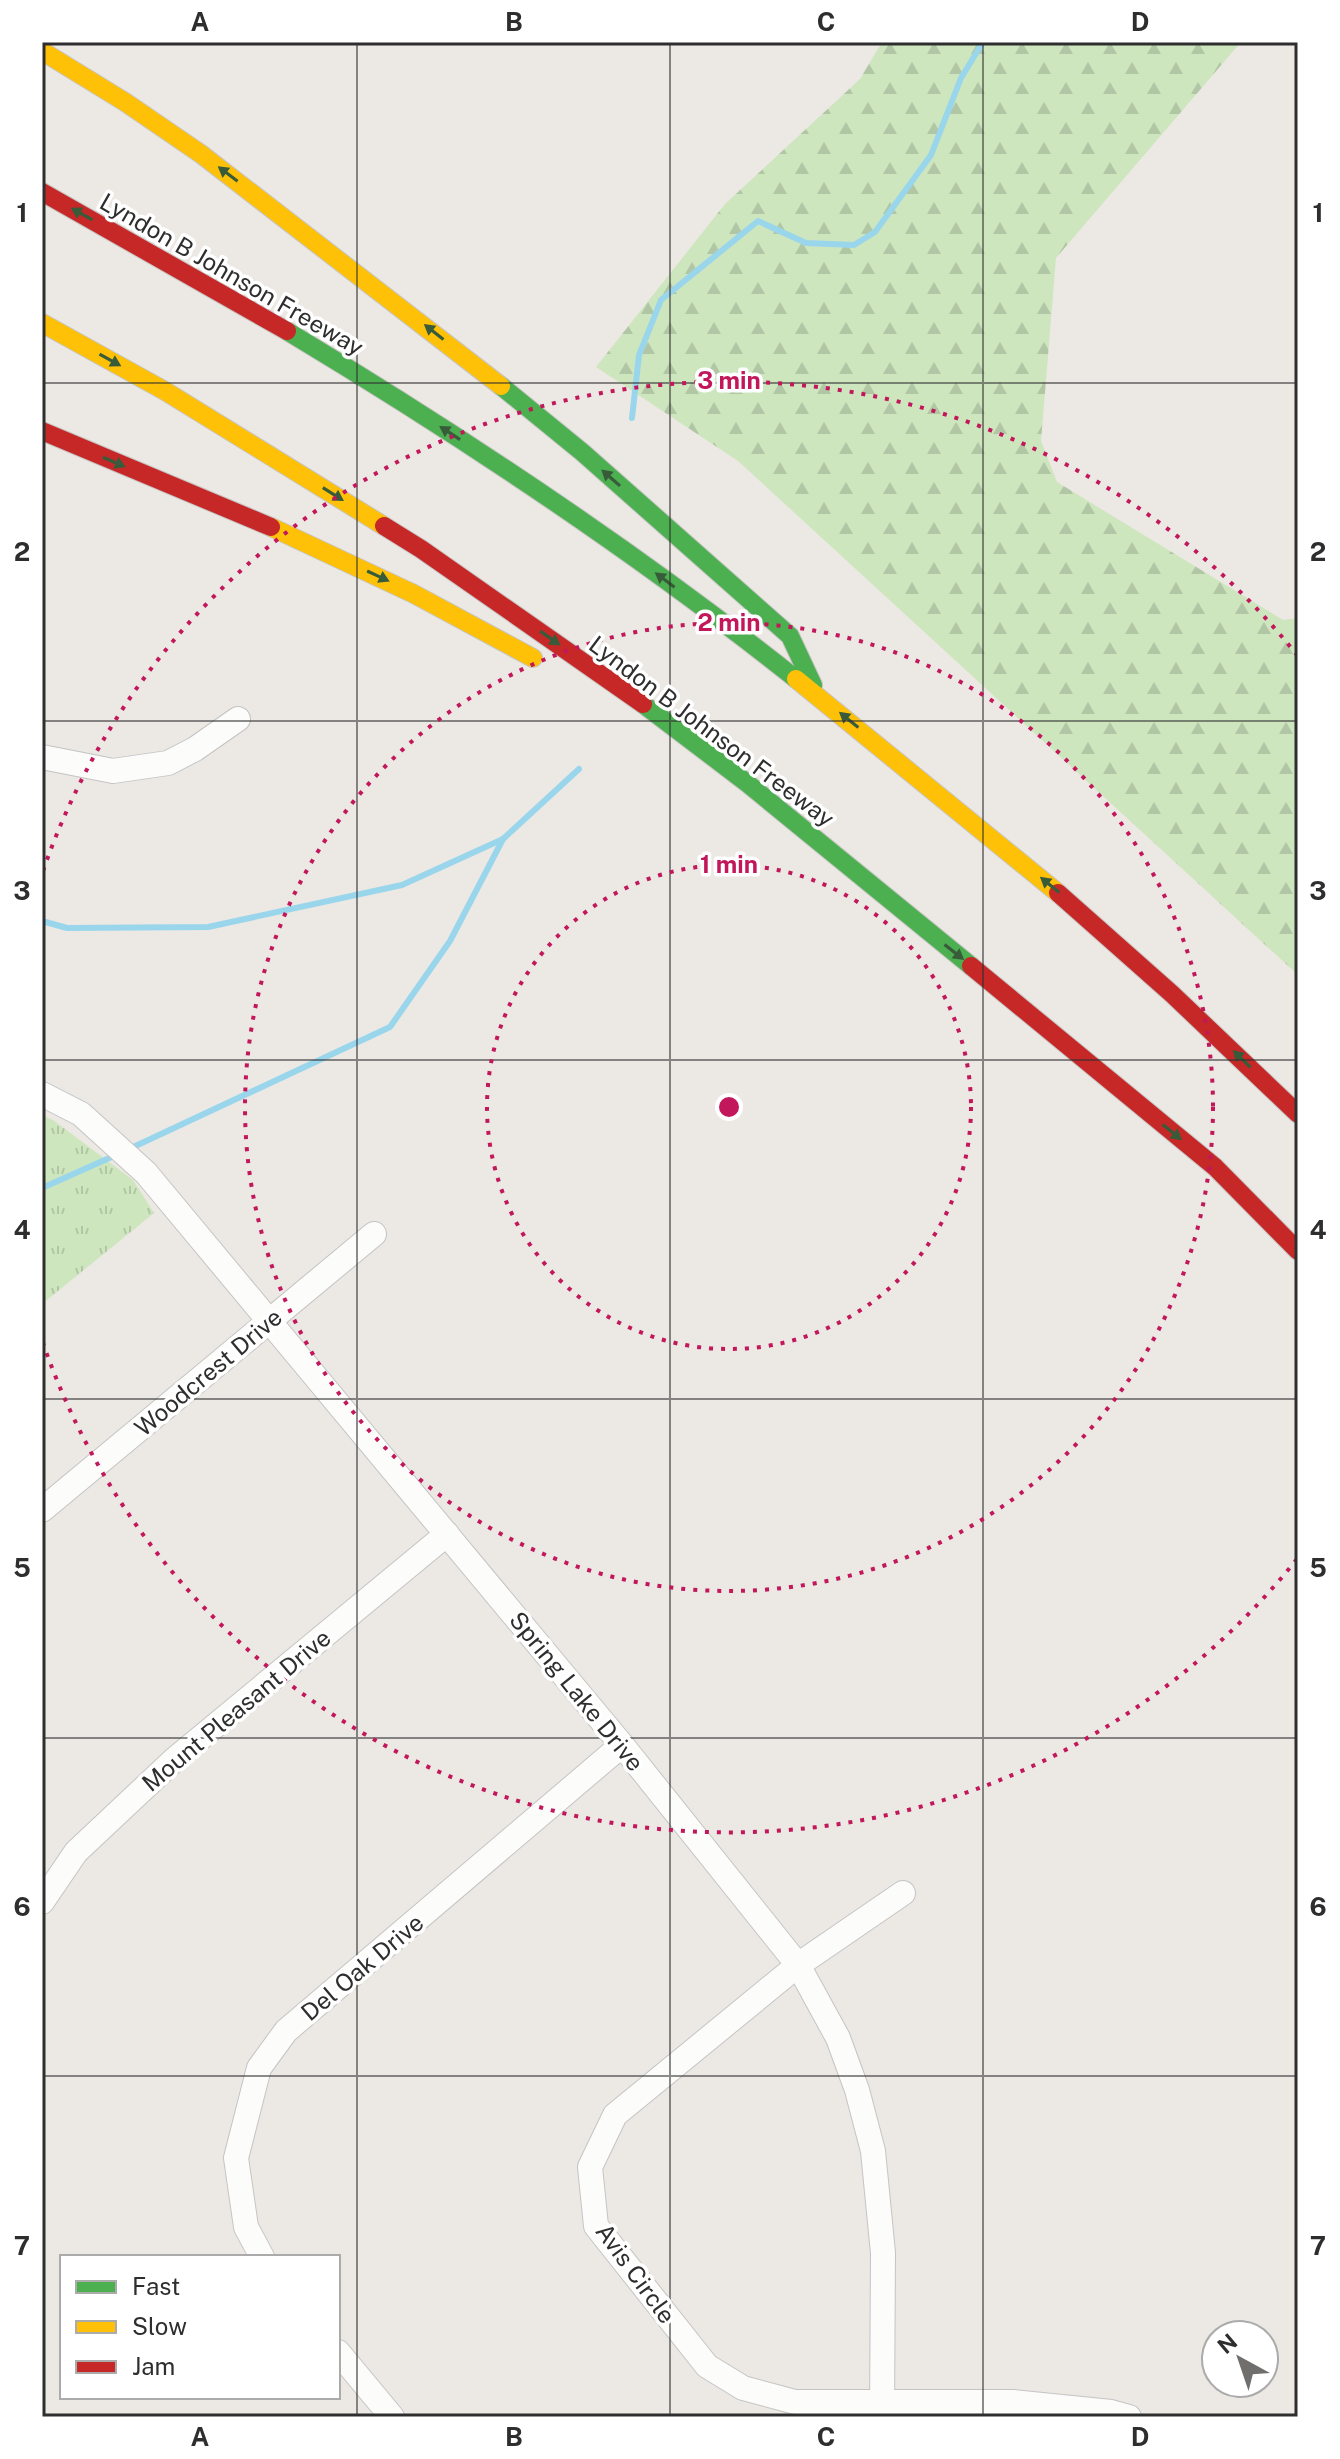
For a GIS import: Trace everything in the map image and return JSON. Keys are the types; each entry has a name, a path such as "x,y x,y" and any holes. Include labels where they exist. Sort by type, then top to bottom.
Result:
{"highway":[{"path":"42,51 125,102 212,162 454,347 582,452 790,636 817,693"},
{"name":"Lyndon B Johnson Freeway","path":"42,192 250,309 506,469 614,542 817,693 1067,899 1180,1000 1298,1114"},
{"name":"Lyndon B Johnson Freeway","path":"42,323 165,391 421,549 633,696 747,783 1215,1167 1298,1251"},
{"path":"42,431 383,578 457,614 544,665"},
{"path":"661,741 916,922"}],"street":[{"path":"42,757 113,771 168,763 195,749 238,719"},
{"name":"Spring Lake Drive","path":"42,1094 81,1114 146,1173 622,1745 798,1965 838,2038 857,2090 873,2151 883,2253 882,2410"},
{"name":"Woodcrest Drive","path":"42,1510 374,1234"},
{"name":"Mount Pleasant Drive","path":"42,1902 76,1852 175,1759 447,1534"},
{"name":"Del Oak Drive","path":"261,2255 246,2227 236,2158 259,2068 286,2031 622,1745"},
{"name":"Avis Circle","path":"903,1893 798,1965 615,2115 590,2167 596,2226 707,2366 743,2388 795,2402 882,2410 1013,2402 1111,2412 1129,2417"},
{"path":"340,2354 392,2417"}],"green space":[{"path":"882,42 1241,42 1056,258 1041,441 1057,482 1283,620 1298,618 1298,975 738,461 596,367 725,204 860,79"},
{"path":"42,1115 133,1180 154,1213 42,1304"}],"waterway":[{"path":"632,418 639,355 661,300 758,221 806,243 854,245 875,232 931,155 961,78 983,42"},
{"path":"42,921 67,928 208,927 402,885 503,839 579,769"},
{"path":"129,1149 390,1027 450,941 503,839"},
{"path":"42,1188 116,1155"}],"traffic: fast":[{"path":"287,331 547,497 673,586 796,679"},
{"path":"501,386 582,452 790,636 813,685"},
{"path":"643,704 747,783 971,966"}],"traffic: slow":[{"path":"42,51 201,154 501,386"},
{"path":"42,323 165,391 384,526"},
{"path":"271,527 414,594 533,658"},
{"path":"796,679 1058,893"}],"traffic: jam":[{"path":"42,192 287,331"},
{"path":"42,431 271,527"},
{"path":"384,526 643,704"},
{"path":"1058,893 1172,994 1298,1114"},
{"path":"971,966 1215,1167 1298,1251"}]}
